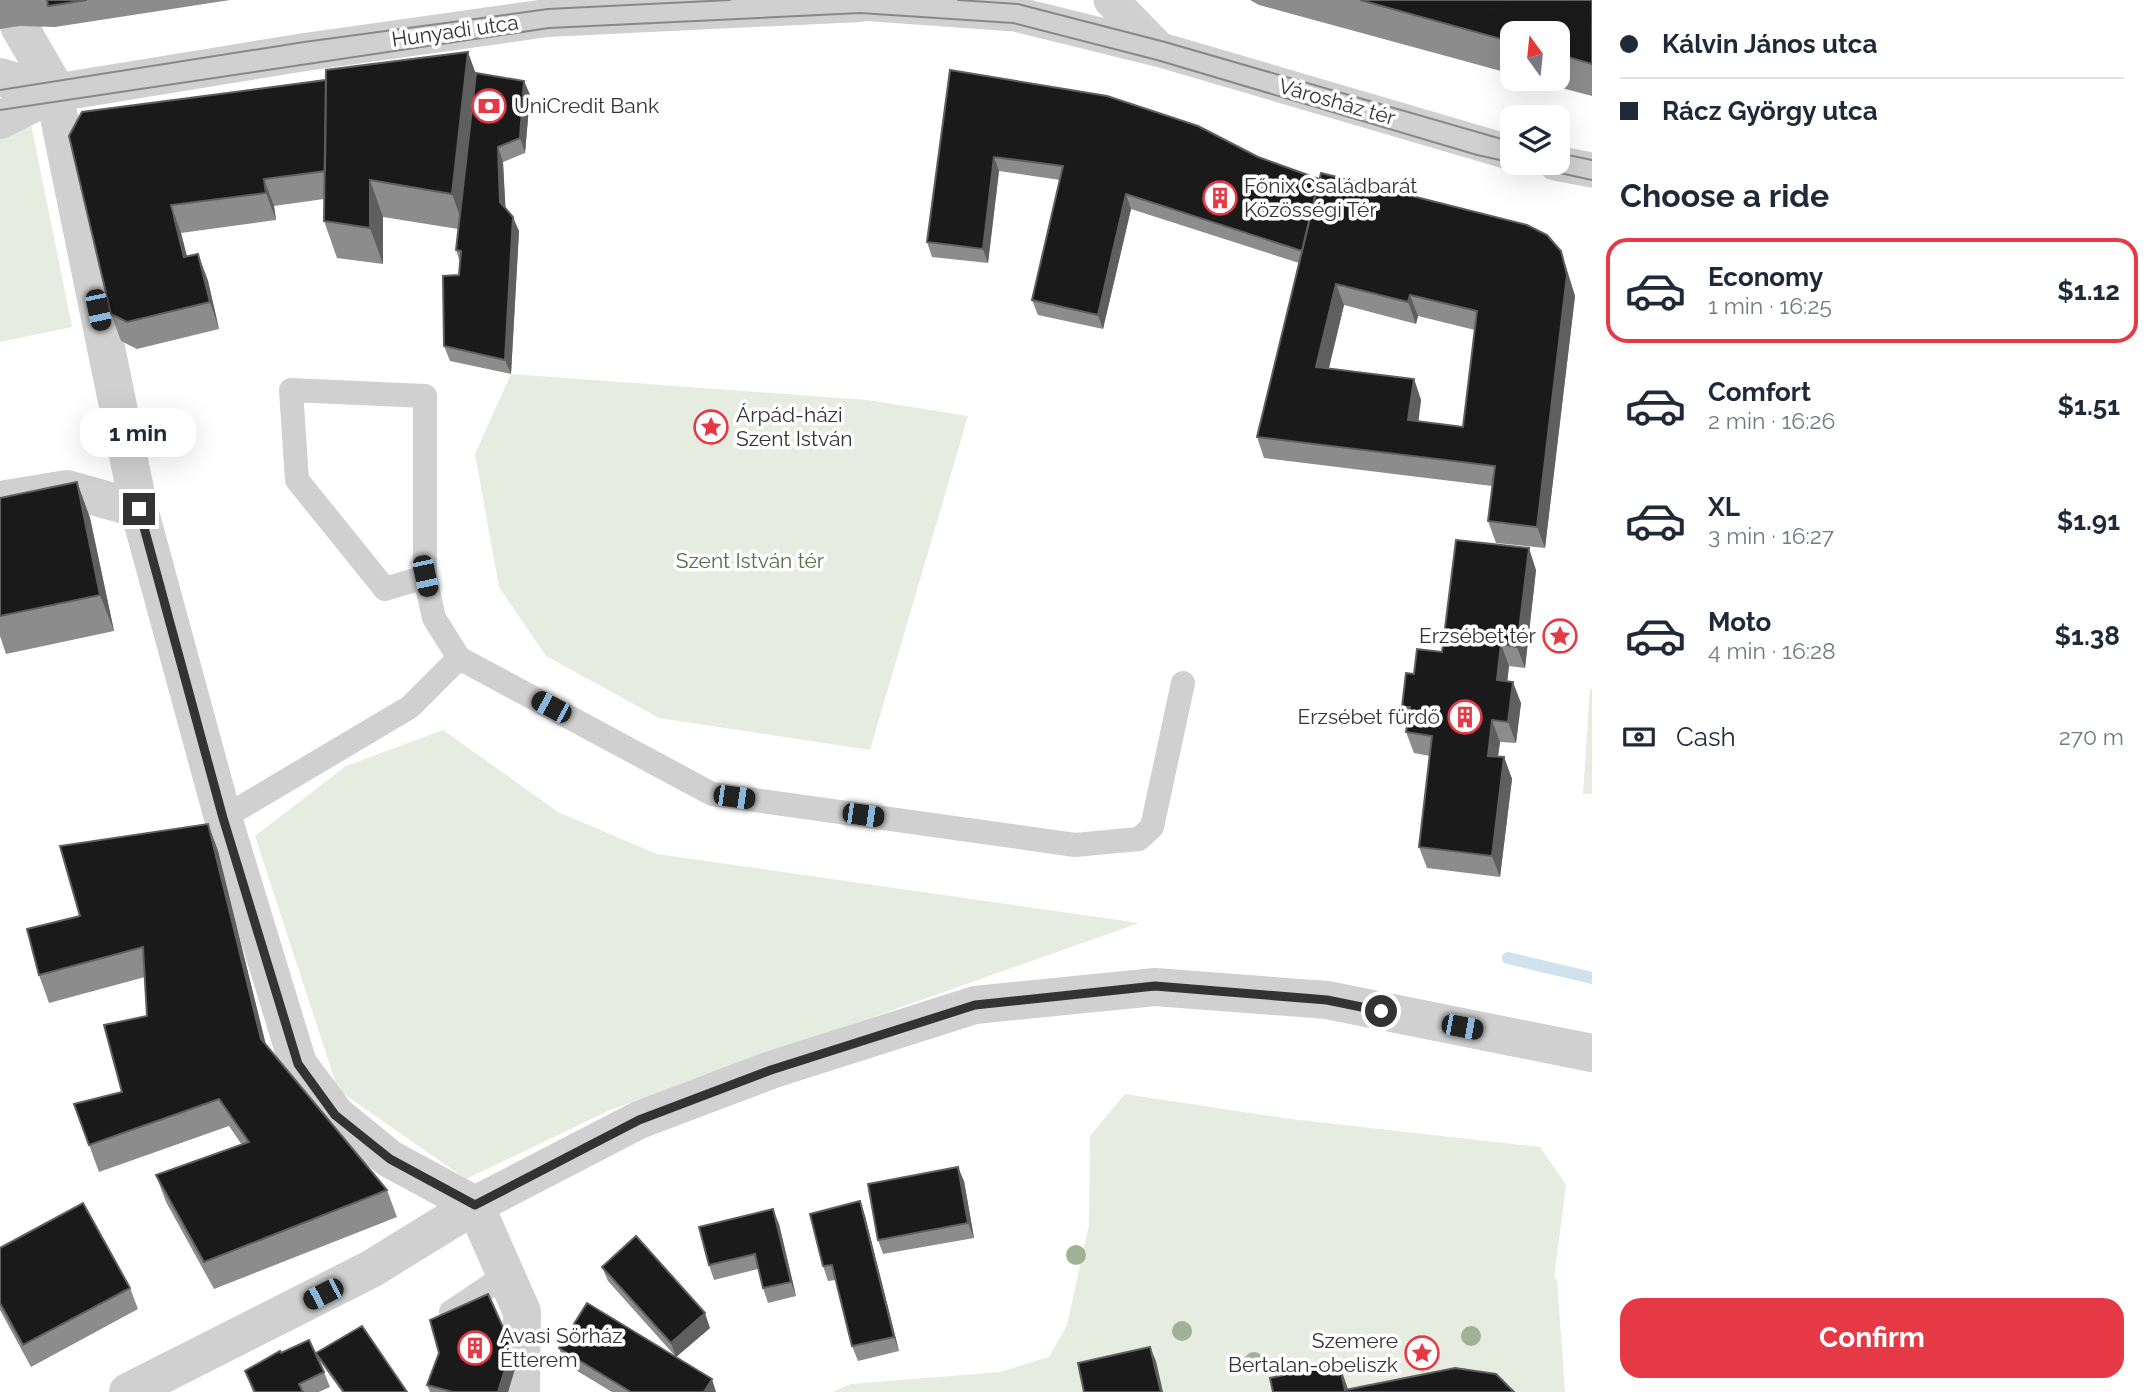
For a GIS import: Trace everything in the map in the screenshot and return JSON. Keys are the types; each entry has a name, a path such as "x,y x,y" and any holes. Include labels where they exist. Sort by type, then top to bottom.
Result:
{"street":[{"name":"Városház tér","path":"1111,0 1161,50"},
{"name":"Városház tér","path":"861,2 1015,14 1161,50 1500,149"},
{"name":"Hunyadi utca","path":"0,120 54,93 305,52 547,18 861,2"},
{"path":"19,26 52,83 139,509 223,818 298,1064 335,1115 379,1150 475,1205 522,1312 521,1392"},
{"name":"Hunyadi utca","path":"0,77 54,93"},
{"path":"1570,166 1592,170"},
{"path":"0,500 67,489 139,509"},
{"path":"128,1392 371,1269 475,1205 639,1120 792,1064 975,1005 1155,986 1327,1000 1592,1053"}],"lane":[{"path":"425,576 385,589 297,480 291,390 425,396 425,576 433,618 458,657 712,794 1075,845 1139,839 1152,827 1183,683"},
{"path":"223,818 411,707 458,657"},
{"path":"451,1312 506,1275"}],"green space":[{"path":"31,124 72,327 0,342 0,130"},
{"name":"Szent István tér","path":"511,374 868,400 968,416 870,750 659,718 546,656 499,587 475,454"},
{"path":"1590,689 1592,794 1583,794"},
{"path":"443,730 558,812 657,854 1139,923 610,1110 466,1179 338,1090 255,836 346,766"},
{"path":"1125,1094 1291,1119 1540,1147 1566,1185 1554,1278 1557,1279 1565,1392 833,1392 850,1384 1000,1372 1049,1357 1067,1325 1089,1225 1090,1136"}],"building":[{"path":"47,0 87,0 48,6"},
{"path":"1360,0 1592,0 1592,64 1570,58 1570,21 1500,21 1500,39"},
{"path":"468,52 452,194 370,180 370,228 324,221 326,70"},
{"path":"950,70 1107,96 1198,126 1258,157 1319,179 1302,251 1126,194 1098,315 1032,300 1063,166 994,157 983,249 927,242"},
{"path":"476,73 524,81 520,138 498,147 500,202 513,217 505,360 444,346 443,276 459,275 461,251 456,250"},
{"path":"326,80 325,171 264,179 266,193 171,205 184,257 198,254 210,302 127,322 111,314 69,136 82,112"},
{"path":"1321,173 1527,225 1547,235 1561,251 1567,275 1537,527 1488,521 1495,466 1257,437","holes":["1336,284 1408,302 1410,295 1477,311 1463,427 1408,420 1414,379 1316,367"]},
{"path":"77,482 100,595 0,616 0,498"},
{"name":"Erzsébet fürdő","path":"1456,540 1529,548 1517,647 1501,644 1497,680 1513,682 1508,722 1492,720 1488,756 1504,757 1492,856 1419,847 1432,736 1406,732 1410,707 1402,707 1406,673 1414,674 1417,649 1442,652"},
{"path":"208,824 261,1039 387,1190 204,1262 156,1175 249,1142 219,1099 89,1145 74,1104 122,1092 104,1025 147,1016 143,947 39,975 27,929 80,916 60,846"},
{"path":"958,1167 968,1223 878,1240 868,1184"},
{"path":"860,1201 894,1337 852,1346 832,1265 823,1266 810,1214"},
{"path":"83,1203 130,1288 23,1345 0,1303 0,1248"},
{"path":"773,1209 791,1282 763,1288 755,1254 709,1265 699,1227"},
{"path":"636,1236 705,1313 671,1343 602,1267"},
{"name":"Avasi Sörház Étterem","path":"488,1294 512,1347 498,1392 453,1392 427,1385 439,1353 430,1320"},
{"path":"587,1303 712,1379 704,1392 631,1392 559,1348"},
{"path":"362,1326 407,1392 344,1392 316,1353"},
{"path":"309,1340 324,1372 299,1384 303,1392 255,1392 245,1371 280,1351 281,1353"},
{"path":"1150,1347 1161,1392 1084,1392 1078,1363"},
{"path":"1339,1363 1345,1390 1455,1368 1496,1374 1514,1392 1273,1392 1270,1378"}],"waterway":[{"path":"1508,958 1592,978"}],"tram line":[{"path":"0,90 304,42 548,9 730,0"},
{"path":"958,0 1018,4 1165,42 1500,139"},
{"path":"0,110 549,28 860,13 1013,23 1157,60 1477,155 1592,180"},
{"path":"1570,155 1592,160"}],"place":[{"name":"UniCredit Bank","path":"489,106"},
{"name":"Főnix Családbarát Közösségi Tér","path":"1220,198"},
{"name":"Árpád-házi Szent István","path":"711,427"},
{"name":"Erzsébet tér","path":"1560,636"},
{"name":"Erzsébet fürdő","path":"1465,717"},
{"name":"Avasi Sörház Étterem","path":"475,1348"},
{"name":"Szemere Bertalan-obeliszk","path":"1422,1353"}],"route":[{"path":"139,509 223,818 298,1064 335,1115 390,1159 475,1205 639,1120 771,1070 975,1005 1155,986 1327,1000 1381,1011"}]}
